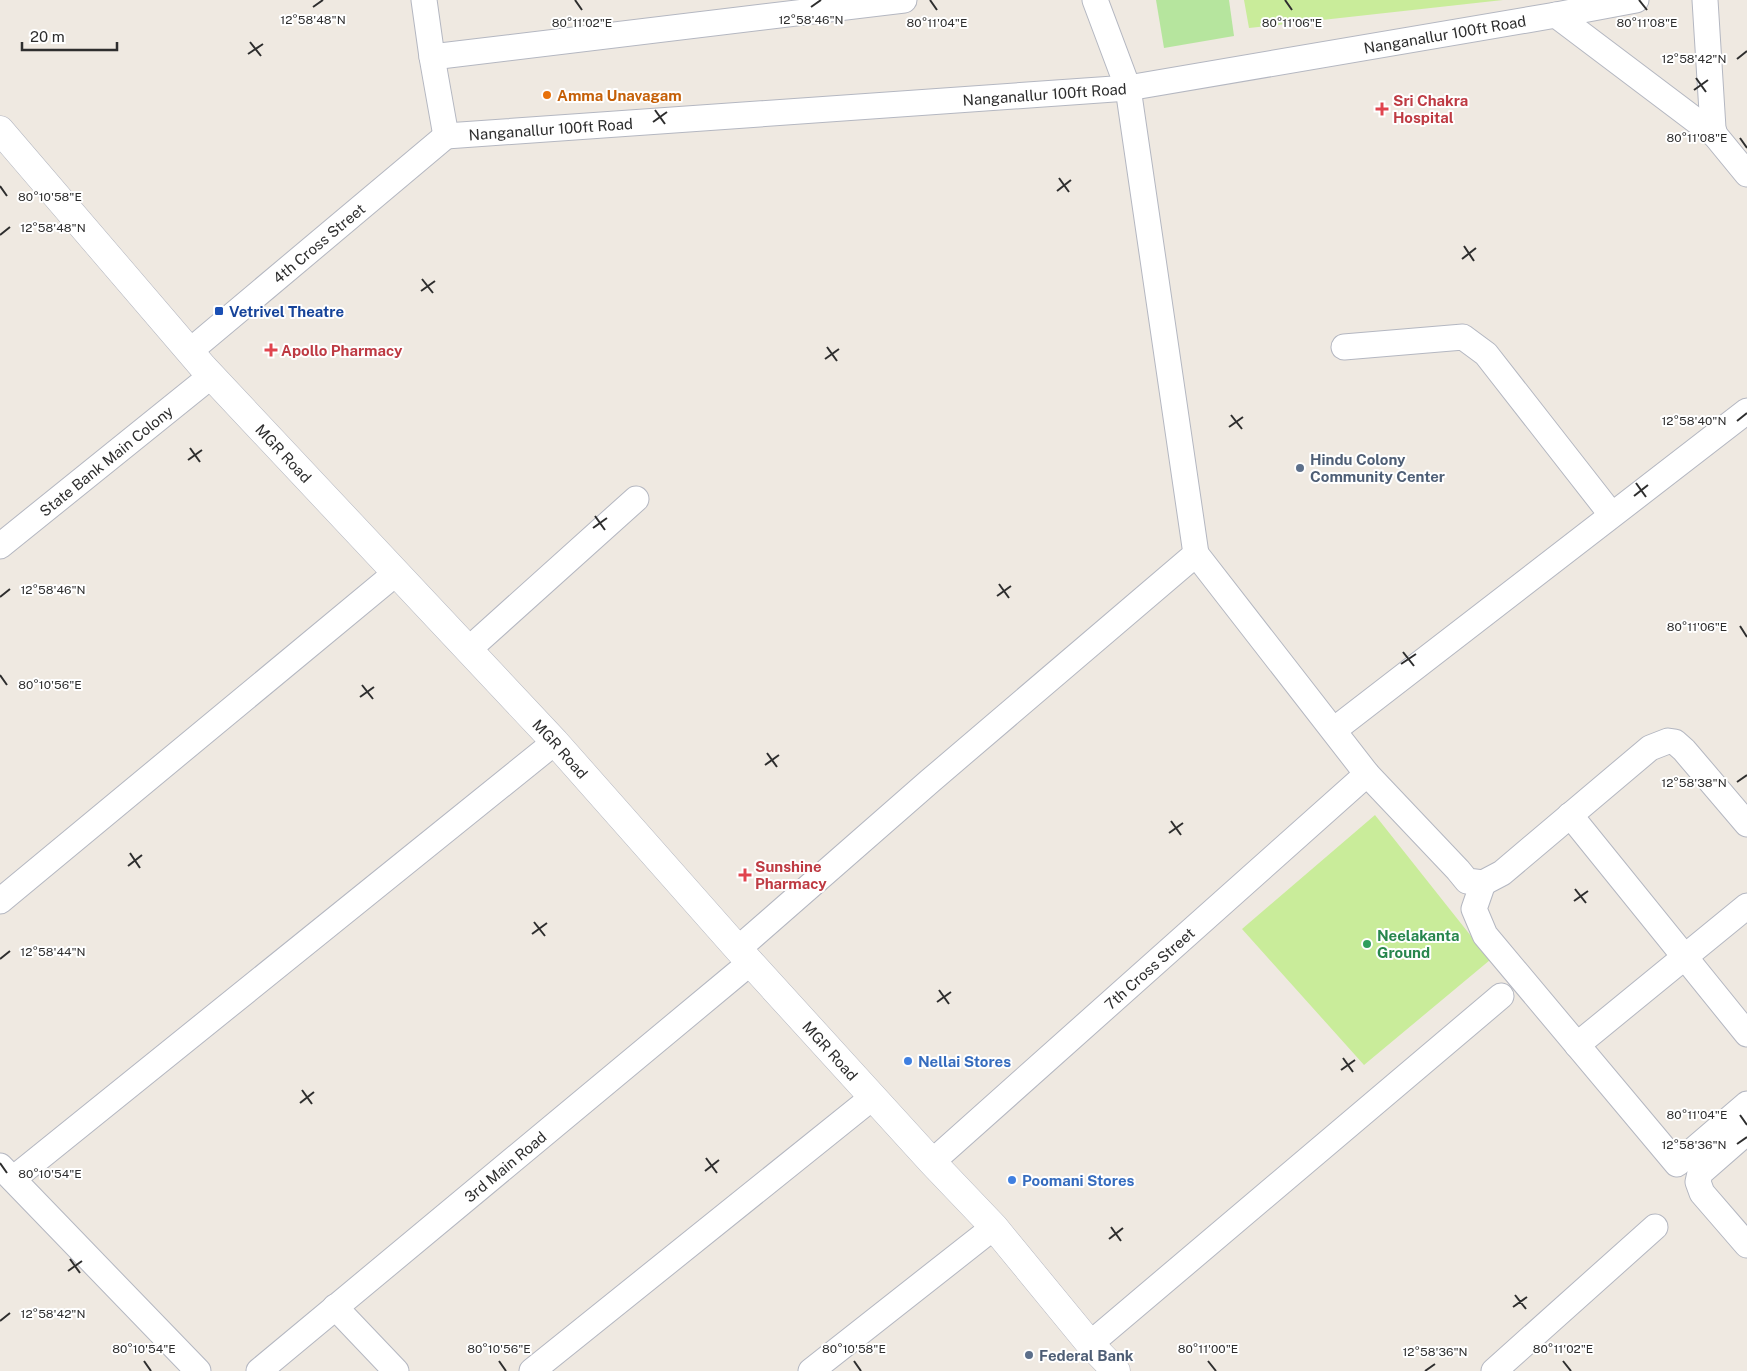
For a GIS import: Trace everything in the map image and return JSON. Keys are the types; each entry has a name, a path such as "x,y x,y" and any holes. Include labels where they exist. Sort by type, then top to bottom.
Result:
{"street":[{"path":"424,0 446,136"},
{"path":"432,57 825,5 904,0"},
{"path":"1095,0 1128,88 1196,554 1367,774 1467,881 1483,883 1502,873 1650,748 1668,741 1675,742 1684,750 1747,824"},
{"name":"Nanganallur 100ft Road","path":"446,136 1128,88 1636,0"},
{"path":"1705,0 1715,135"},
{"path":"1556,15 1715,135 1747,174"},
{"name":"MGR Road","path":"0,130 211,376 555,742 873,1098 994,1227 1090,1344 1114,1370"},
{"name":"4th Cross Street","path":"190,351 446,136"},
{"path":"1344,347 1463,337 1486,354 1611,514"},
{"name":"State Bank Main Colony","path":"0,546 211,376"},
{"path":"1334,730 1611,514 1747,411"},
{"path":"468,650 636,499"},
{"name":"3rd Main Road","path":"259,1371 744,955 930,781 1196,554"},
{"path":"0,901 396,572"},
{"path":"198,1371 7,1172 555,742"},
{"name":"7th Cross Street","path":"932,1162 1367,774"},
{"path":"1570,815 1747,1034"},
{"path":"1483,883 1474,909 1485,935 1677,1164 1747,1104"},
{"path":"1577,1045 1747,906"},
{"path":"1090,1344 1501,996"},
{"path":"532,1371 873,1098"},
{"path":"1747,1132 1700,1173 1698,1182 1702,1193 1747,1245"},
{"path":"811,1371 994,1227"},
{"path":"1494,1371 1655,1227"},
{"path":"335,1307 396,1371"}],"green space":[{"path":"1156,0 1229,0 1234,36 1164,48"},
{"path":"1244,0 1503,0 1249,28"},
{"name":"Neelakanta Ground","path":"1375,815 1490,960 1364,1065 1242,929"}],"place":[{"name":"Amma Unavagam","path":"547,95"},
{"name":"Sri Chakra Hospital","path":"1382,109"},
{"name":"Vetrivel Theatre","path":"219,311"},
{"name":"Apollo Pharmacy","path":"271,350"},
{"name":"Hindu Colony Community Center","path":"1300,468"},
{"name":"Sunshine Pharmacy","path":"745,875"},
{"name":"Neelakanta Ground","path":"1367,944"},
{"name":"Nellai Stores","path":"908,1061"},
{"name":"Poomani Stores","path":"1012,1180"},
{"name":"Federal Bank","path":"1029,1355"}]}
